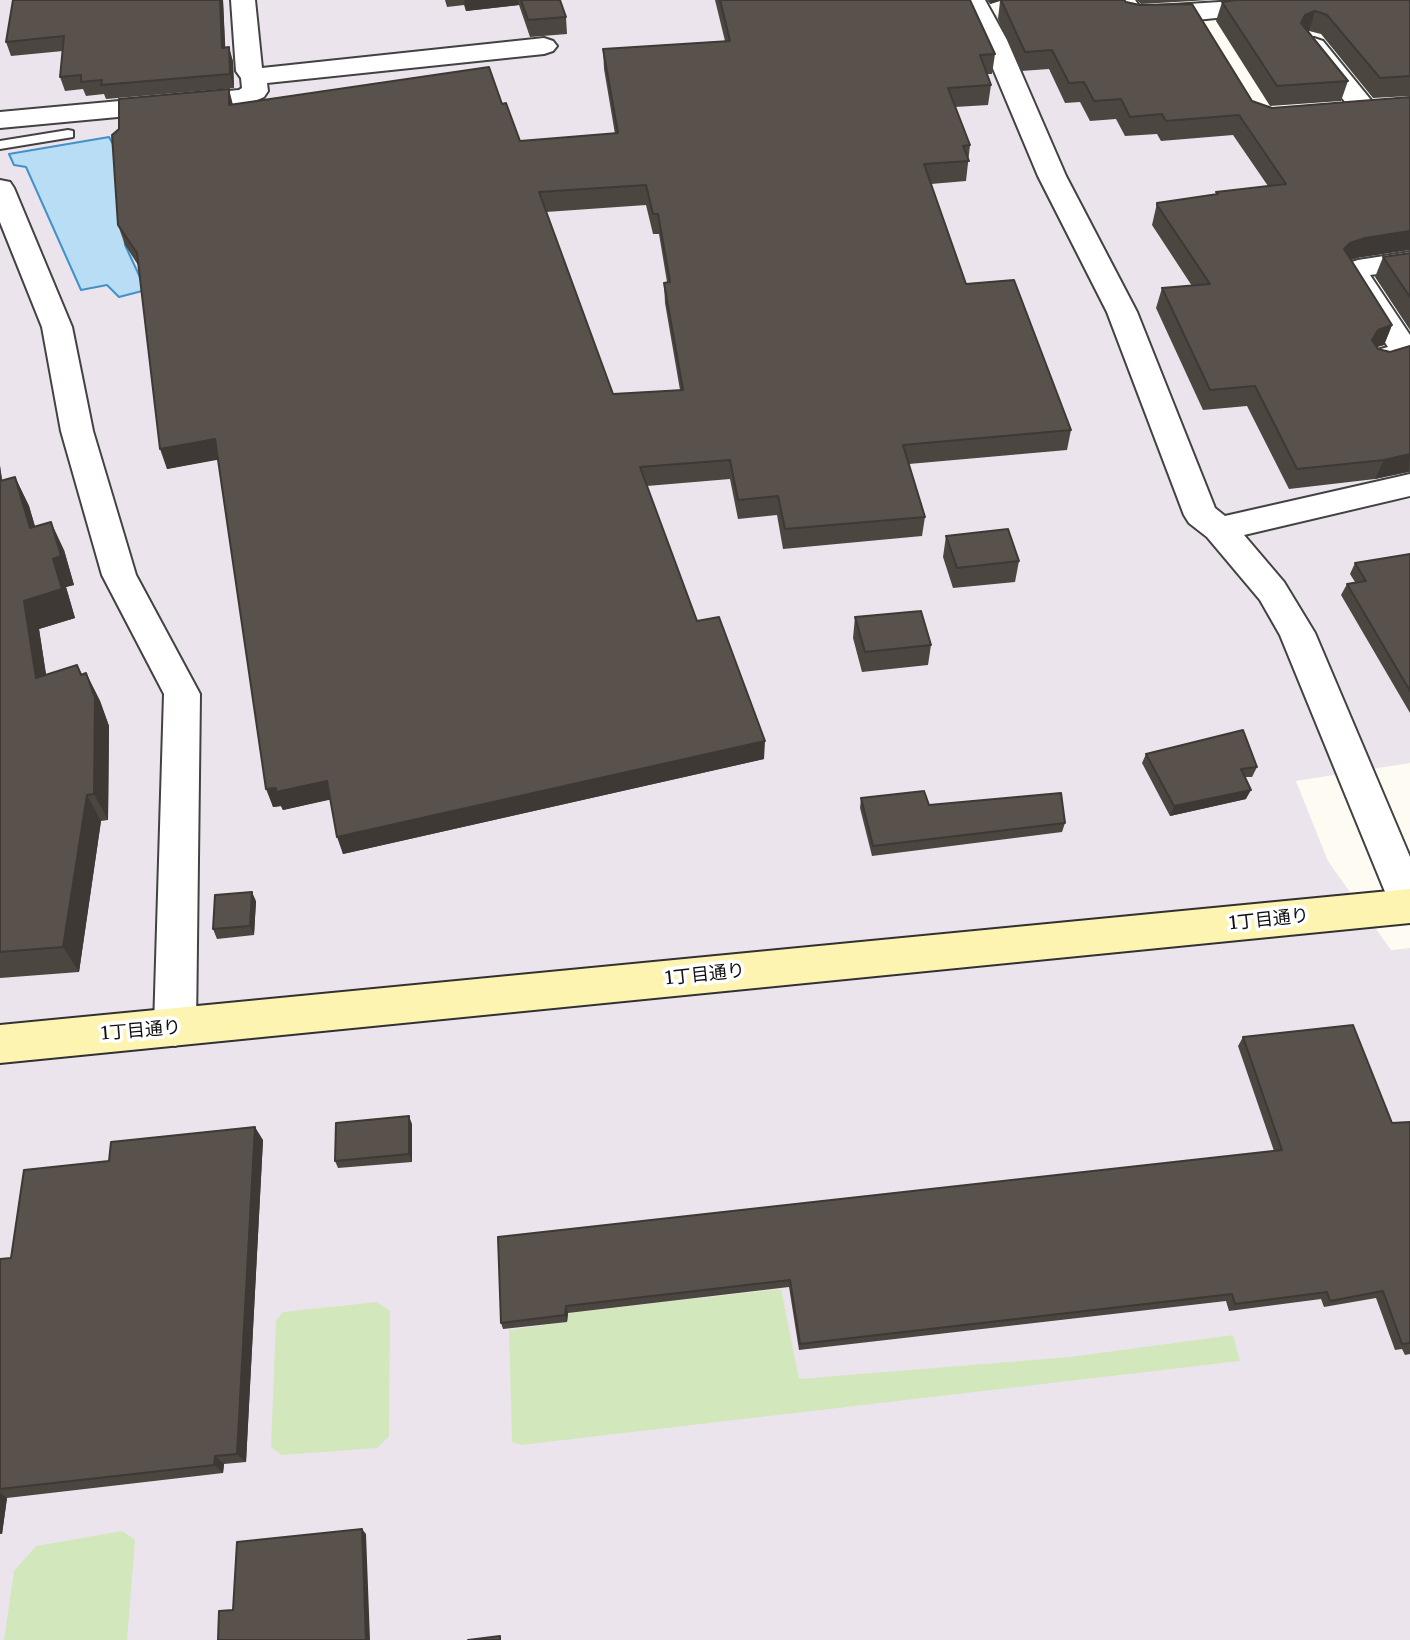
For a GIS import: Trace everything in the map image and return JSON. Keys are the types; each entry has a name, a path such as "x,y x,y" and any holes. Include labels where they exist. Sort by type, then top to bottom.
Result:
{"street":[{"path":"0,120 246,97 255,91 254,77 249,71 243,0"},
{"path":"973,0 994,40 1052,176 1122,312 1201,515 1219,528 1272,591 1297,633 1410,905"},
{"path":"1097,4 1124,1 1131,14 1136,15 1196,13 1340,1"},
{"path":"1196,13 1210,36"},
{"path":"1310,41 1353,112 1394,109"},
{"path":"254,77 544,46"},
{"path":"0,188 57,327 77,431 119,575 182,694 175,1027"},
{"path":"1399,354 1353,271 1368,266 1410,261"},
{"path":"1219,528 1410,485"},
{"name":"1丁目通り","path":"0,1044 1410,905"}],"lane":[{"path":"0,145 68,134"}],"shaded area":[{"path":"0,0 963,0 971,16 1100,8 1255,124 1410,144 1410,253 1363,258 1337,265 1387,342 1385,350 1319,359 1398,501 1410,499 1410,763 1296,781 1328,861 1391,950 1410,948 1410,1640 0,1640"}],"green space":[{"path":"781,1289 799,1379 1070,1357 1233,1335 1240,1361 521,1445 512,1442 509,1330 566,1322 568,1313"},
{"path":"377,1302 390,1311 389,1436 377,1448 281,1455 271,1447 276,1320 283,1312"},
{"path":"122,1531 135,1540 127,1640 4,1640 14,1571 36,1546"}],"water":[{"path":"109,137 119,155 125,245 146,290 119,297 107,285 81,290 26,167 14,165 9,154"}],"building":[{"path":"13,0 220,0 222,48 229,47 230,74 101,85 102,80 81,82 81,75 60,77 64,36 6,42"},
{"path":"521,0 560,0 566,17 528,20"},
{"path":"720,0 970,0 995,54 980,55 991,85 948,88 970,145 963,146 969,161 924,164 966,284 1014,280 1071,430 903,445 925,517 785,529 778,496 738,500 730,460 640,467 697,621 719,617 765,741 337,837 327,781 276,792 276,788 266,789 215,439 160,449 137,253 118,225 112,135 119,129 119,99 229,89 229,105 489,67 502,104 506,103 520,141 618,133 603,49 730,41","holes":["646,185 653,214 658,214 670,282 664,283 683,390 613,394 539,192"]},
{"path":"1001,0 1124,0 1140,5 1192,4 1252,101 1272,108 1410,97 1410,231 1365,238 1350,243 1344,249 1392,325 1378,330 1372,340 1378,349 1390,352 1410,346 1410,454 1384,460 1297,469 1255,386 1210,390 1162,288 1210,284 1157,203 1218,194 1216,192 1286,184 1239,115 1166,121 1162,114 1130,117 1121,99 1094,101 1084,82 1069,83 1052,50 1025,52"},
{"path":"1410,0 1410,76 1380,78 1327,15 1315,11 1305,15 1301,23 1348,81 1277,86 1222,2"},
{"path":"1410,253 1410,297 1383,257"},
{"path":"15,477 30,528 51,522 61,556 53,559 62,589 24,601 36,678 77,665 81,675 86,673 95,698 94,794 87,795 63,947 0,952 0,481"},
{"path":"1008,529 1019,561 957,568 946,536"},
{"path":"1410,554 1410,691 1347,584 1366,581 1355,563"},
{"path":"921,611 931,645 865,652 855,617"},
{"path":"1243,730 1257,767 1241,769 1251,790 1174,806 1146,754"},
{"path":"924,791 929,805 1061,793 1065,823 873,846 861,798"},
{"path":"252,892 250,926 213,929 215,895"},
{"path":"1353,1025 1392,1123 1410,1122 1410,1343 1402,1344 1383,1291 1330,1301 1327,1292 1235,1304 1232,1294 800,1344 790,1280 566,1306 565,1315 501,1323 498,1237 1282,1150 1243,1037"},
{"path":"409,1116 409,1154 335,1161 336,1123"},
{"path":"255,1127 237,1454 215,1456 214,1465 0,1489 0,1259 11,1258 24,1170 109,1161 111,1142"},
{"path":"362,1529 366,1640 218,1640 219,1611 233,1610 237,1542"},
{"path":"500,1636 500,1640 468,1640"}]}
